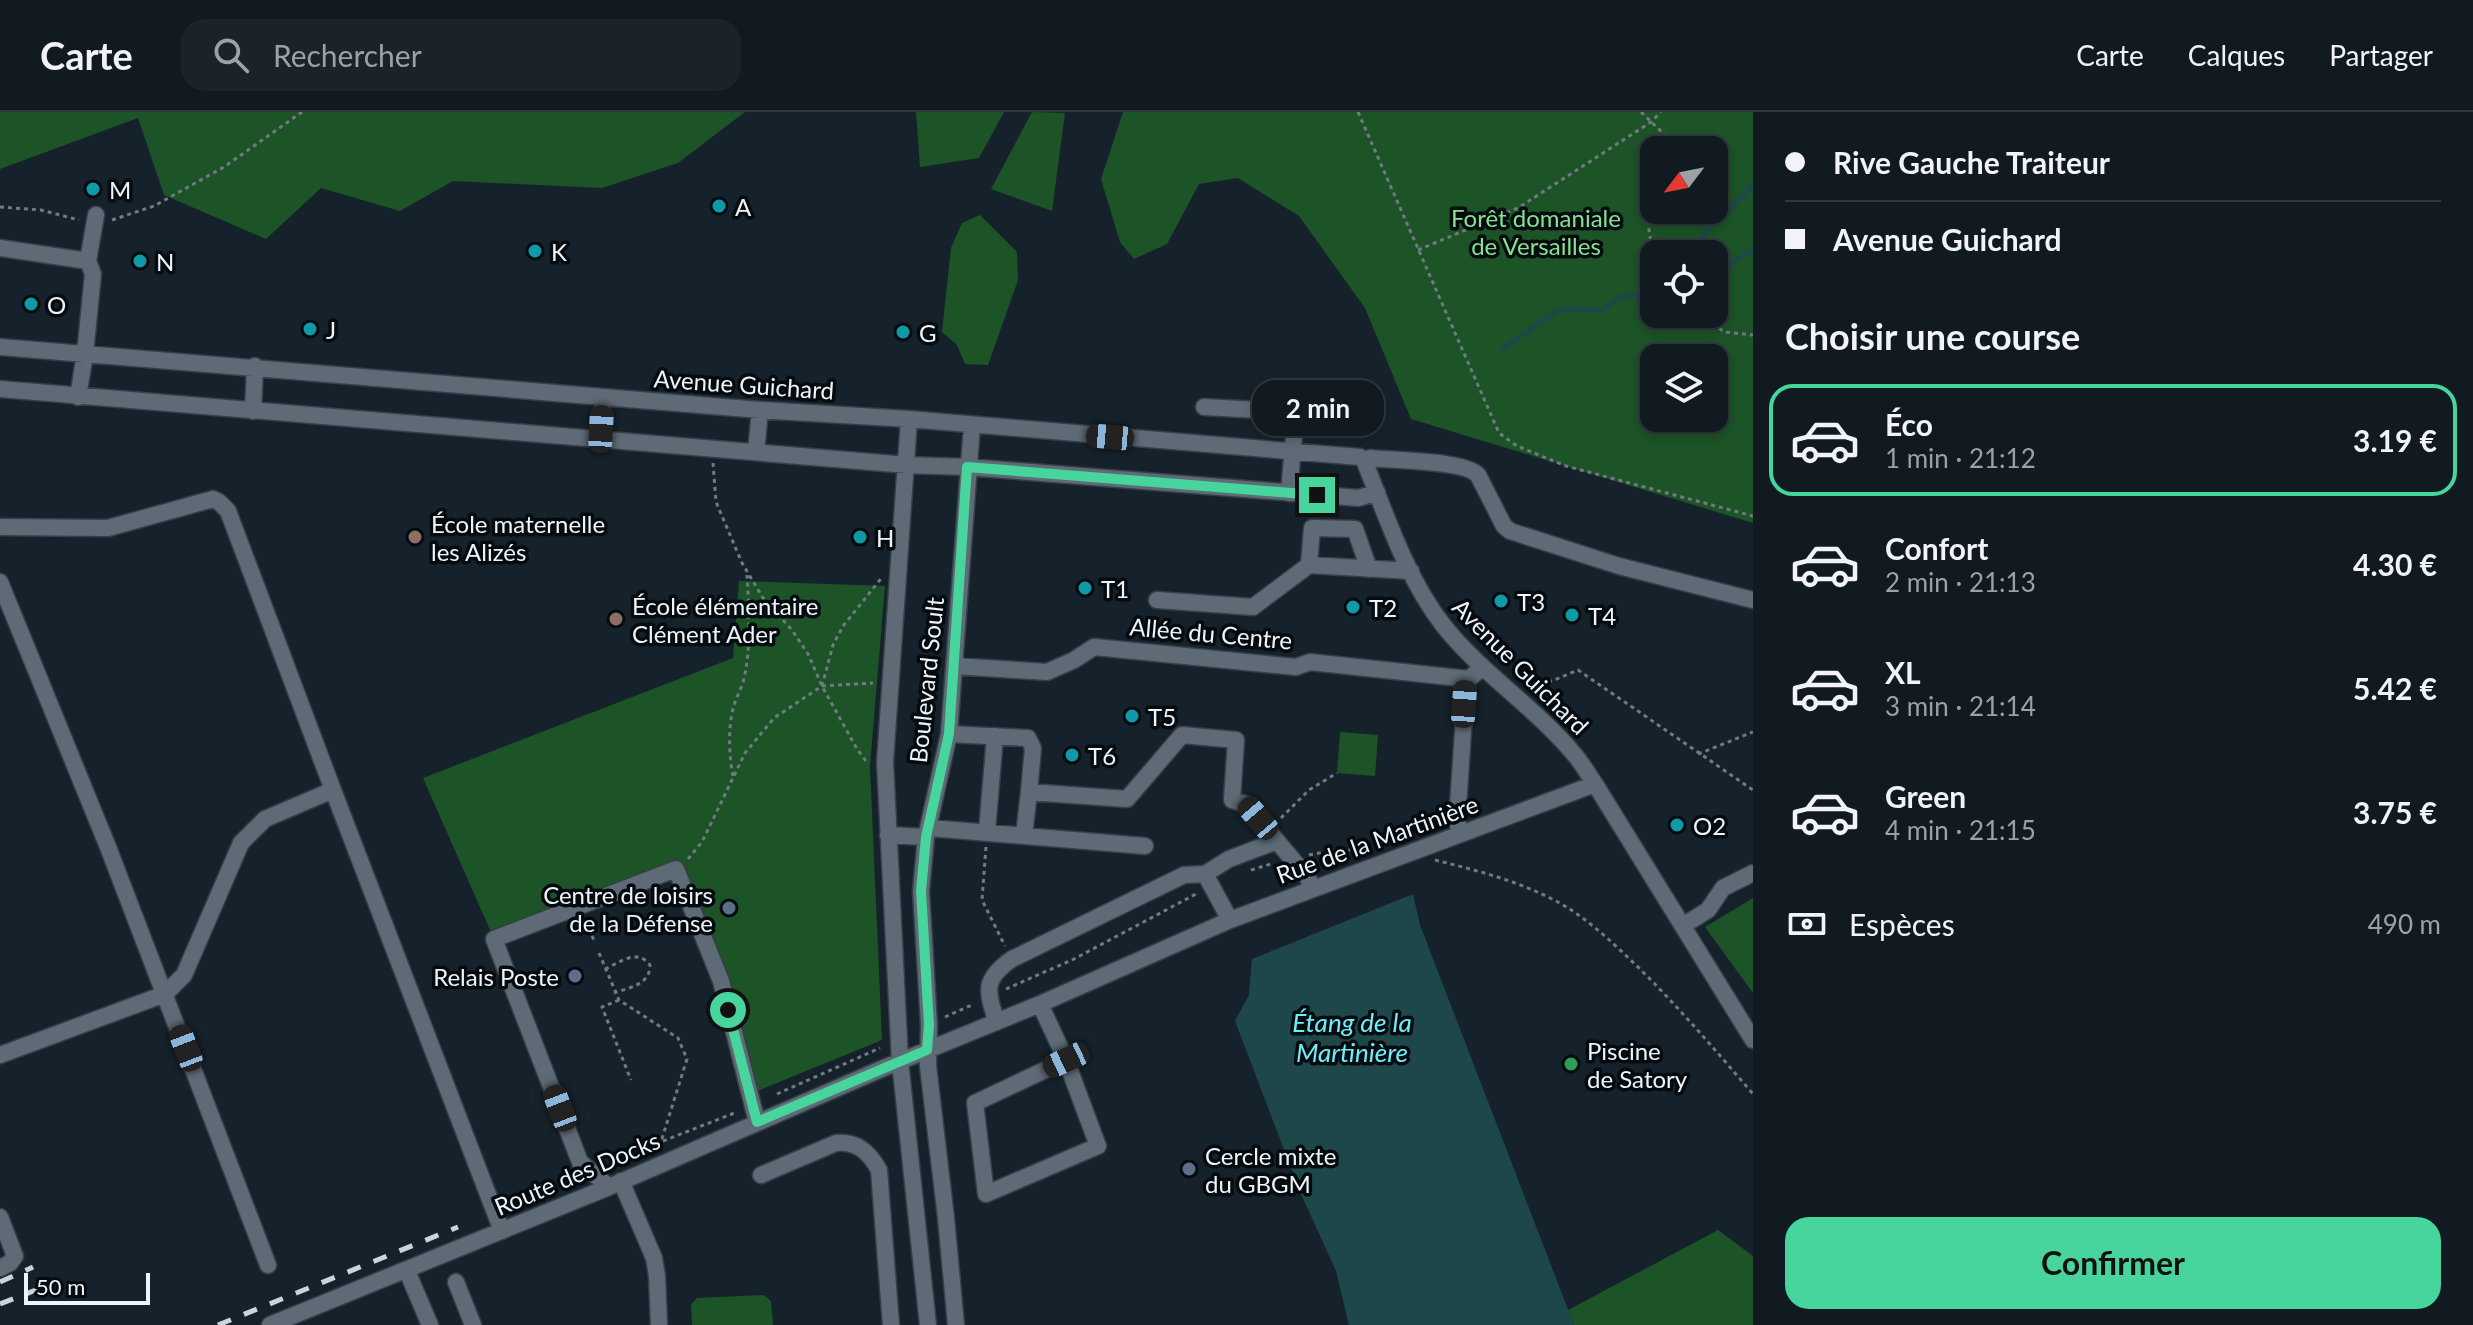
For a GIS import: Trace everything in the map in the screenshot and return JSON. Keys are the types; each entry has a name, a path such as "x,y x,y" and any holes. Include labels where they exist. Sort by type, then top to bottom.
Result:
{"street":[{"path":"78,397 93,274 88,261 95,221"},
{"path":"0,248 88,261"},
{"name":"Avenue Guichard","path":"0,347 1360,457 1364,460 1411,571 1445,628 1574,753 1595,784"},
{"path":"253,411 255,366"},
{"path":"0,389 907,465 1359,498 1377,492"},
{"path":"600,440 603,397"},
{"path":"1204,407 1296,412 1289,493"},
{"path":"756,452 760,410"},
{"name":"Boulevard Soult","path":"909,419 889,683 885,780 900,1061 928,1325"},
{"name":"Boulevard Soult","path":"956,1325 927,1050 929,1025 921,891 928,832 949,734 972,425"},
{"path":"1364,460 1457,465 1472,469 1504,526 1510,531 1619,566 1753,600"},
{"path":"0,527 108,528 213,499 228,511 502,1231"},
{"path":"1309,565 1312,528 1355,529 1369,569"},
{"path":"1157,600 1253,607 1309,565 1411,571"},
{"path":"0,582 108,847 268,1265"},
{"name":"Allée du Centre","path":"955,666 1047,672 1094,647 1296,667 1310,662 1469,679"},
{"path":"1460,834 1457,821 1466,687 1469,679 1483,667"},
{"path":"949,734 1028,738 1033,748 1024,835"},
{"path":"1029,792 1127,799 1182,735 1236,740 1232,800 1246,804 1313,888"},
{"path":"987,831 995,736"},
{"path":"1595,784 1753,1040"},
{"name":"Rue de la Martinière","path":"900,1061 1040,1004 1230,920 1595,784"},
{"path":"0,1055 165,994 175,987 184,975 241,843 265,819 333,790"},
{"path":"888,835 987,831 1145,846"},
{"path":"1209,880 1229,859 1273,836"},
{"path":"659,1325 654,1258 615,1184 580,1162 494,939 676,869 721,981 755,1113"},
{"path":"1684,925 1708,910 1723,888 1753,873"},
{"path":"997,1022 989,985 996,971 1012,959 1184,875 1209,880"},
{"path":"1209,880 1230,920"},
{"path":"1040,1004 1066,1060 1098,1146 986,1194 975,1103 1066,1060"},
{"name":"Route des Docks","path":"270,1325 615,1184 755,1113 900,1061"},
{"path":"761,1175 836,1143 848,1141 871,1157 879,1170 891,1325"},
{"path":"0,1217 15,1256 0,1268"},
{"path":"407,1271 430,1325"},
{"path":"456,1282 473,1325"}],"path":[{"path":"0,207 41,210 95,221 154,206 224,167 302,112"},
{"path":"1358,112 1499,433 1517,446 1566,466 1753,516"},
{"path":"1641,112 1666,136"},
{"path":"1418,250 1518,208 1651,122 1661,112"},
{"path":"1719,328 1724,332 1753,335"},
{"path":"713,449 716,502 747,571 763,598 792,630 808,654 822,686 863,758 885,780"},
{"path":"822,686 833,645 843,626 880,579 899,564"},
{"path":"733,777 730,759 732,710 745,675 748,646 747,571"},
{"path":"1501,683 1552,681 1578,670 1753,790"},
{"path":"676,869 702,842 745,753 774,718 822,686 889,683"},
{"path":"1698,754 1753,732"},
{"path":"1273,836 1309,790 1337,773"},
{"path":"987,831 982,900 1012,959"},
{"path":"1250,870 1339,849 1371,852"},
{"path":"1402,855 1474,870 1517,884 1553,899 1586,921 1612,941 1656,986 1753,1094"},
{"path":"941,1019 1074,959 1209,880"},
{"path":"580,906 595,943"},
{"path":"599,953 619,1000 678,1038 687,1059 653,1167"},
{"path":"605,969 619,960 639,956 650,965 645,981 614,993"},
{"path":"619,1000 602,1007 631,1080"},
{"path":"661,1142 755,1113 880,1048"}],"green space":[{"path":"0,112 745,112 678,163 602,188 453,181 400,211 321,188 266,239 164,195 138,118 0,169"},
{"path":"916,112 1004,112 979,158 920,167"},
{"path":"1032,112 1065,113 1052,211 991,189"},
{"name":"Forêt domaniale de Versailles","path":"1123,112 1753,112 1753,523 1411,419 1365,308 1299,216 1238,178 1199,184 1167,244 1134,259 1120,242 1101,179"},
{"path":"980,215 1017,252 1018,280 988,365 965,364 957,345 942,332 951,248 962,223"},
{"path":"739,581 885,586 870,766 882,1040 750,1094 676,869 494,939 423,778 733,658"},
{"path":"1340,732 1378,735 1375,776 1337,773"},
{"path":"1753,898 1753,993 1705,927"},
{"path":"1718,1230 1753,1256 1753,1325 1574,1325 1568,1310"},
{"path":"764,1295 771,1301 773,1325 692,1325 691,1304 697,1298"}],"water":[{"name":"Étang de la Martinière","path":"1413,894 1420,925 1574,1325 1349,1325 1336,1271 1301,1194 1235,1021 1249,995 1252,959"}],"waterway":[{"path":"1698,240 1753,185"},
{"path":"1728,270 1732,263 1753,250"},
{"path":"1503,348 1560,309 1603,310 1619,297 1640,294"}],"railway":[{"path":"218,1325 458,1227"},
{"path":"0,1282 33,1267"},
{"path":"0,1304 41,1288"}],"place":[{"name":"M","path":"93,189"},
{"name":"A","path":"719,206"},
{"name":"K","path":"535,251"},
{"name":"N","path":"140,261"},
{"name":"O","path":"31,304"},
{"name":"J","path":"310,329"},
{"name":"G","path":"903,332"},
{"name":"École maternelle les Alizés","path":"415,537"},
{"name":"H","path":"860,537"},
{"name":"T1","path":"1085,588"},
{"name":"T3","path":"1501,601"},
{"name":"T2","path":"1353,607"},
{"name":"T4","path":"1572,615"},
{"name":"École élémentaire Clément Ader","path":"616,619"},
{"name":"T5","path":"1132,716"},
{"name":"T6","path":"1072,755"},
{"name":"O2","path":"1677,825"},
{"name":"Centre de loisirs de la Défense","path":"729,908"},
{"name":"Relais Poste","path":"575,976"},
{"name":"Piscine de Satory","path":"1571,1064"},
{"name":"Cercle mixte du GBGM","path":"1189,1169"}],"route":[{"path":"728,1010 757,1122 927,1050 929,1025 921,891 926,837 949,734 967,467 1317,495"}]}
